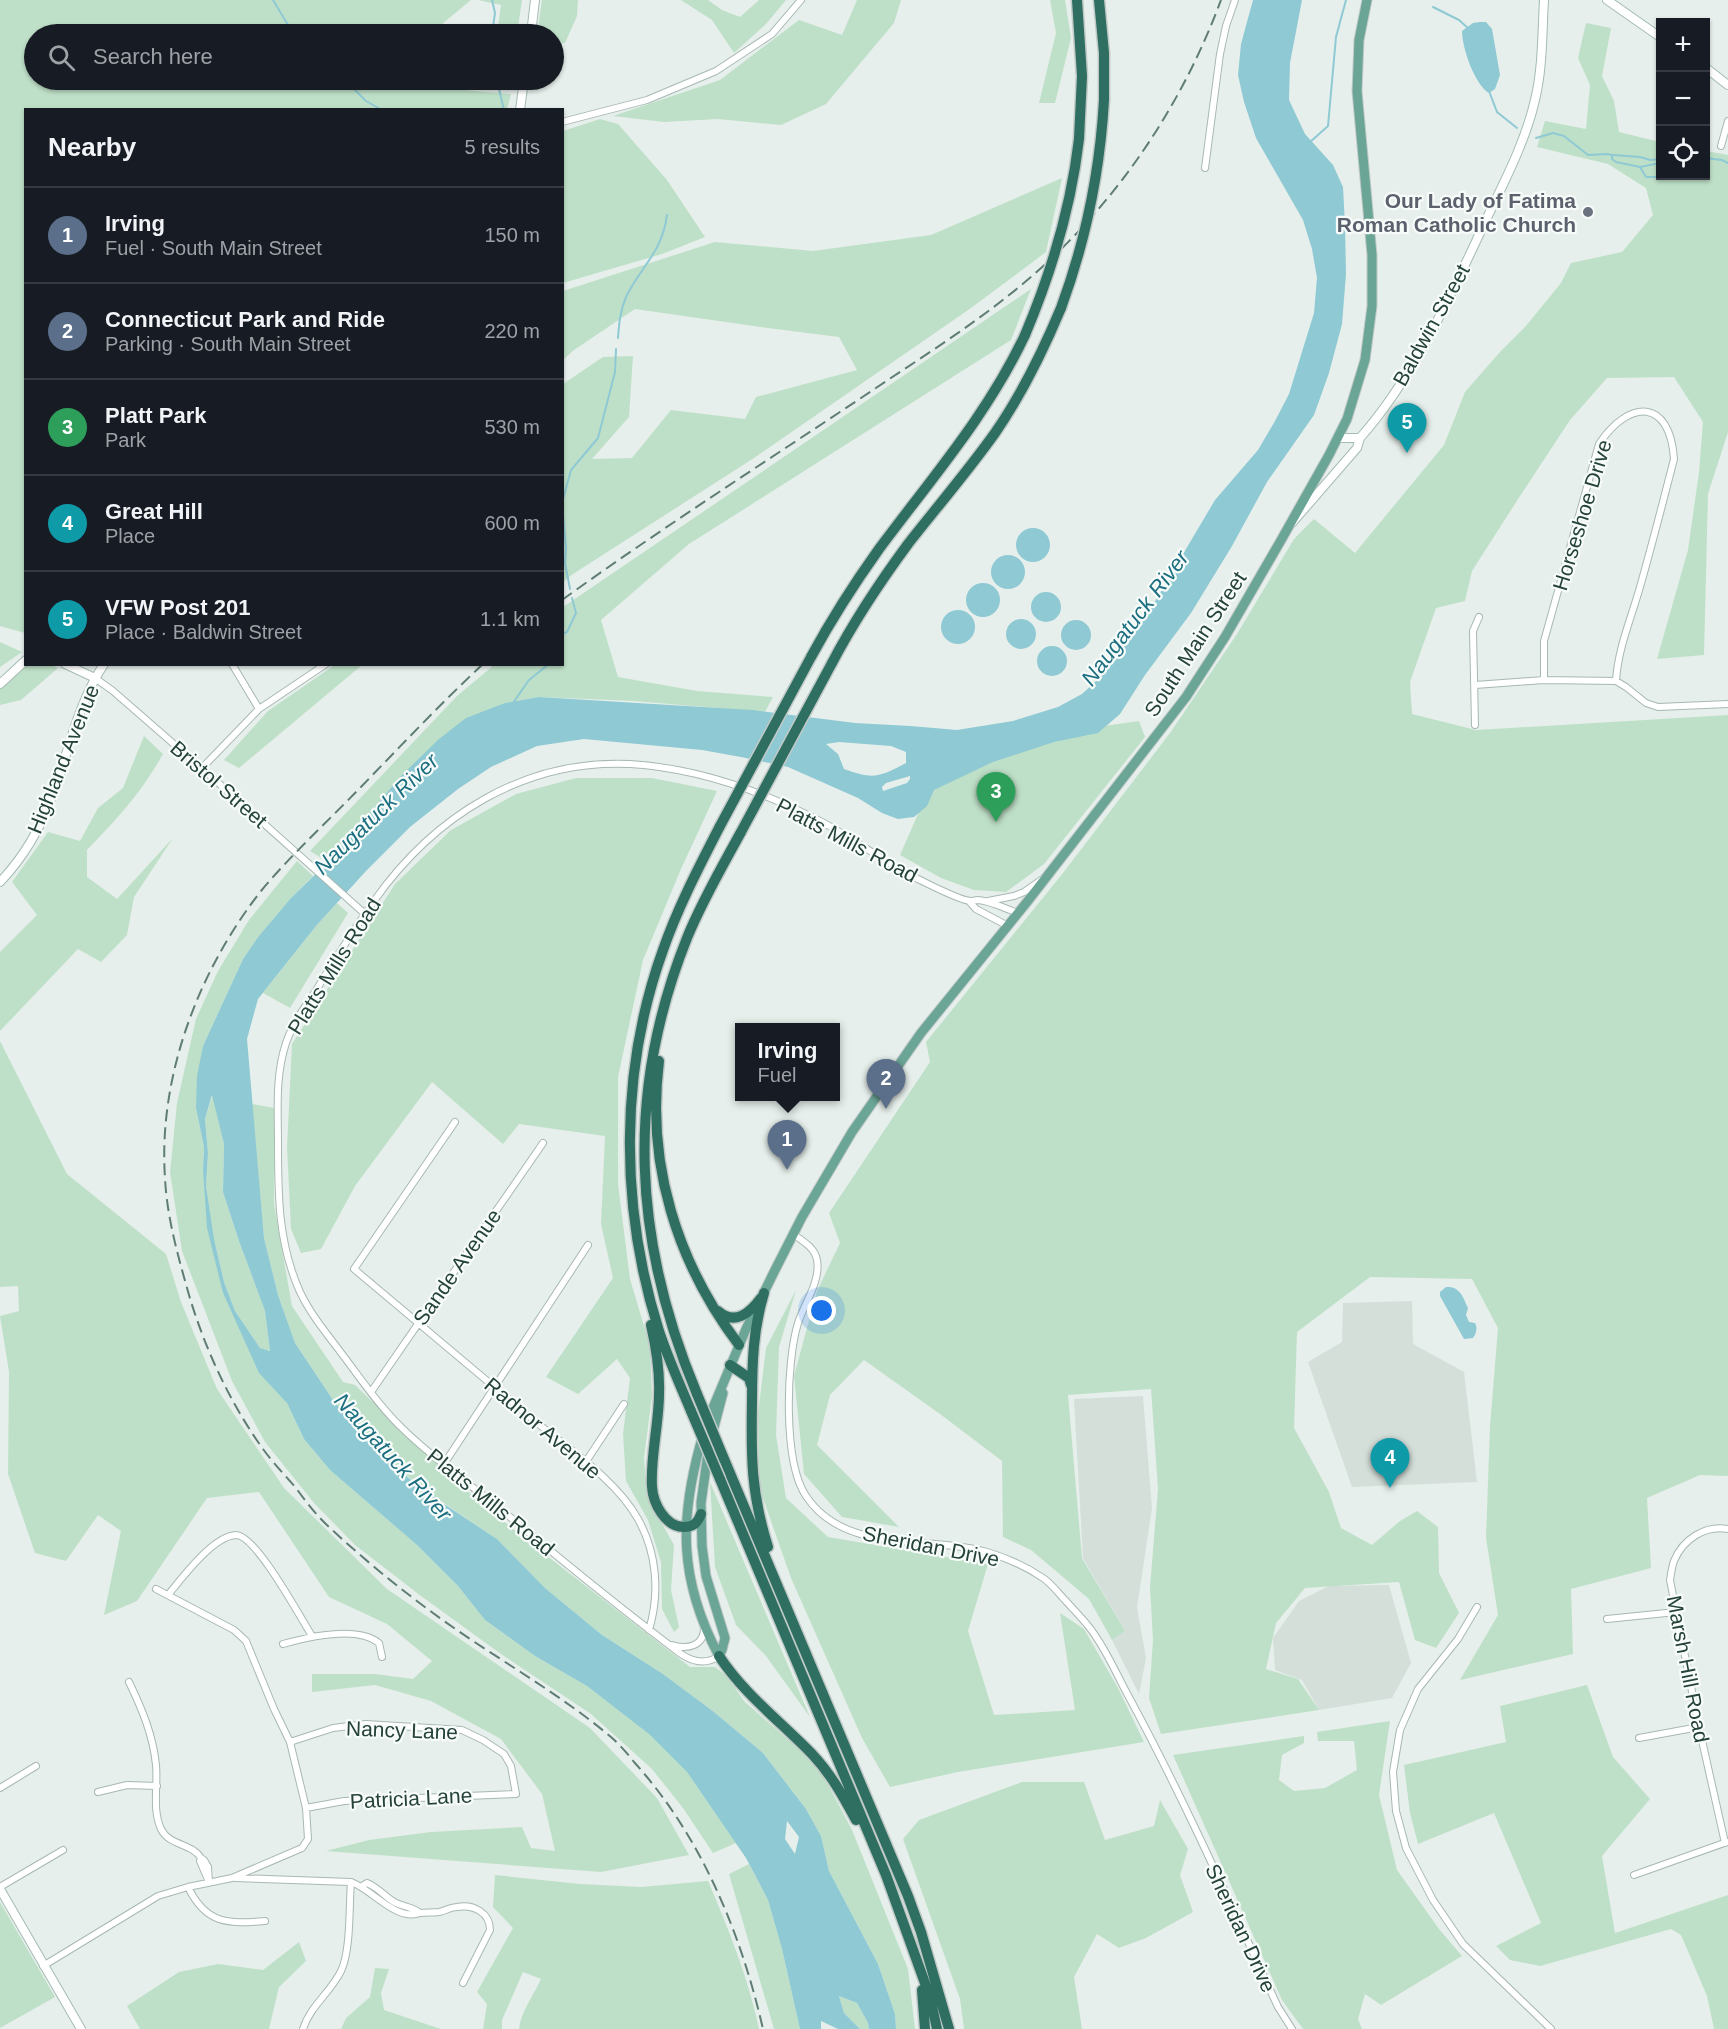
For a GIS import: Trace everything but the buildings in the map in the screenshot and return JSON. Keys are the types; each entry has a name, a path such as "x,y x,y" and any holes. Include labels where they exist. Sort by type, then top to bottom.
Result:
{"highway":[{"path":"701,1514 696,1524 686,1527 674,1524 664,1517 653,1495 652,1478 659,1403 658,1370 656,1347 641,1282 632,1190 630,1141 634,1078 642,1029 655,975 671,928 690,884 836,612 863,572 976,422 1025,335 1041,297 1062,232 1072,186 1079,139 1082,76 1077,0"},
{"path":"947,2025 921,1932 908,1896 680,1351 660,1283 650,1237 645,1190 645,1119 650,1072 665,1002 698,914 854,623 880,583 1008,413 1043,350 1061,308 1077,262 1089,216 1100,146 1104,100 1104,53 1100,0"},
{"path":"680,957 659,1058 655,1101 656,1132 663,1183 671,1215 686,1256 708,1298 739,1345"},
{"path":"637,1239 660,1332 886,1875 930,1996 937,2029"},
{"path":"708,1298 723,1316 739,1318 750,1311 764,1293"},
{"path":"764,1293 754,1335 751,1466 760,1523 791,1618"},
{"path":"730,1365 749,1378 752,1388"},
{"path":"719,1656 744,1689 828,1773 886,1875"},
{"path":"914,1952 922,1990 925,2029"}],"main road":[{"path":"532,24 535,0"},
{"name":"South Main Street","path":"730,1365 793,1234 848,1138 921,1033 1047,877 1186,697 1225,637 1338,438 1350,411 1363,368 1372,306 1371,235 1357,91 1359,40 1367,0"},
{"name":"Baldwin Street","path":"1289,525 1299,517 1356,450 1360,438 1401,382 1437,321 1523,139 1533,108 1539,77 1544,0"},
{"path":"1607,0 1656,34"},
{"path":"1710,71 1728,85"},
{"path":"520,108 523,90"},
{"path":"1338,438 1360,438"},
{"path":"0,684 24,662"},
{"name":"Bristol Street","path":"70,666 95,678"},
{"name":"Highland Avenue","path":"0,882 36,833 52,797 81,706 103,666"},
{"path":"719,1656 704,1626 690,1579 686,1527 687,1503 695,1462 713,1406 730,1365"},
{"path":"719,1656 725,1638 706,1576 701,1514 706,1458 730,1365"},
{"path":"0,1888 81,2029"}],"street":[{"path":"564,121 647,100 716,71 772,34 801,0"},
{"path":"1205,168 1220,54 1235,0"},
{"path":"1722,146 1728,121"},
{"name":"Horseshoe Drive","path":"1544,680 1544,641 1599,444 1610,429 1630,414 1654,413 1661,418 1669,430 1673,442 1674,459 1640,588 1621,646 1616,681"},
{"path":"1475,725 1473,632 1479,617"},
{"path":"233,666 259,709"},
{"path":"201,769 259,709 323,666"},
{"name":"Bristol Street","path":"95,678 113,691 364,914"},
{"path":"1474,685 1544,680 1616,681 1646,703 1658,707 1728,704"},
{"name":"Platts Mills Road","path":"719,1656 709,1661 693,1660 668,1644 444,1464 403,1429 371,1392 318,1322 300,1290 283,1240 278,1190 278,1087 286,1043 294,1025 364,914 386,884 415,852 447,823 474,804 516,784 551,773 584,766 617,764 672,770 714,780 753,792 820,821 916,878 969,901 1014,896 1024,892 1038,880 1047,877"},
{"name":"Platts Mills Road","path":"969,901 976,909 1008,926"},
{"name":"Platts Mills Road","path":"982,901 1018,913"},
{"name":"Radnor Avenue","path":"455,1122 354,1269 585,1463 624,1499 644,1533 653,1563 656,1586 649,1630"},
{"name":"Sande Avenue","path":"371,1392 543,1143"},
{"name":"Sheridan Drive","path":"793,1234 813,1250 818,1262 814,1282 797,1326 790,1360 791,1448 796,1476 805,1495 829,1519 850,1530 876,1537 987,1552 1038,1575 1061,1596 1091,1629 1154,1744 1278,2007 1292,2029"},
{"path":"444,1464 588,1245"},
{"path":"585,1463 624,1404"},
{"name":"Marsh Hill Road","path":"1727,1842 1699,1727 1670,1580 1674,1561 1684,1544 1700,1533 1717,1527 1728,1529"},
{"path":"168,1595 210,1550 227,1537 238,1535 247,1539 272,1569 312,1636"},
{"path":"156,1589 234,1630 246,1641 290,1742 306,1808 308,1839 302,1848 232,1878"},
{"path":"1477,1606 1458,1639 1418,1689 1400,1730 1393,1772 1396,1811 1406,1848 1433,1900 1463,1944 1551,2029"},
{"path":"1607,1619 1676,1612"},
{"path":"668,1644 680,1648 693,1647 702,1640 704,1626"},
{"path":"283,1644 312,1636 366,1636 379,1643 382,1657"},
{"path":"129,1682 143,1711 151,1736 156,1760 157,1814 161,1829 170,1839 196,1852 204,1860 209,1882"},
{"name":"Nancy Lane","path":"290,1742 333,1728 366,1724 462,1730 504,1754 511,1766 516,1794"},
{"path":"1639,1738 1699,1727"},
{"path":"0,1788 36,1766"},
{"path":"98,1792 128,1785 157,1786"},
{"name":"Patricia Lane","path":"306,1808 354,1800 516,1794"},
{"path":"1634,1875 1727,1842"},
{"path":"0,1888 63,1850"},
{"path":"43,1966 158,1896 188,1887 232,1878 351,1882 362,1886 394,1910 414,1915 441,1912 458,1906 481,1911 490,1922 490,1930 463,1983"},
{"path":"303,2029 315,2007 343,1968 351,1882"},
{"path":"188,1887 195,1902 208,1915 225,1920 265,1921"}],"shaded area":[{"path":"1412,1301 1413,1344 1464,1372 1477,1482 1352,1487 1308,1362 1342,1342 1343,1303"},
{"path":"1143,1396 1152,1508 1137,1608 1146,1658 1139,1694 1112,1640 1125,1631 1083,1558 1074,1399"},
{"path":"1389,1585 1411,1663 1392,1698 1319,1710 1302,1680 1275,1670 1273,1638 1299,1601 1329,1586"}],"green space":[{"path":"0,0 471,0 442,24 24,24 24,90 464,90 511,94 508,108 24,108 24,633 0,626"},
{"path":"478,0 522,0 518,24 498,24 501,5"},
{"path":"542,0 578,0 577,16 565,43 564,24 538,24"},
{"path":"681,0 708,0 722,10 740,17 759,0 786,0 766,24 734,53 712,20"},
{"path":"857,0 901,0 894,23 826,104 781,125 718,119 664,122 613,116 720,80 799,20 842,35"},
{"path":"1050,0 1065,0 1071,38 1055,103 1039,103 1056,33"},
{"path":"1586,23 1611,28 1602,76 1614,101 1619,132 1656,141 1656,180 1710,180 1710,152 1728,155 1728,432 1708,494 1704,655 1657,659 1688,550 1699,472 1703,422 1674,377 1607,378 1570,420 1472,571 1465,601 1436,608 1410,682 1412,714 1476,730 1728,715 1728,1476 1700,1475 1647,1498 1651,1568 1571,1589 1573,1654 1460,1680 1498,1615 1486,1538 1490,1426 1498,1328 1472,1279 1370,1277 1297,1332 1294,1428 1329,1492 1341,1528 1372,1545 1400,1521 1417,1511 1438,1527 1439,1573 1459,1613 1436,1648 1415,1640 1399,1582 1305,1588 1276,1623 1266,1669 1298,1679 1319,1710 1161,1734 1149,1698 1153,1640 1150,1587 1158,1489 1151,1389 1068,1395 1082,1558 1125,1631 1112,1640 1089,1599 1031,1550 1003,1537 1002,1461 864,1360 830,1395 817,1445 899,1527 842,1517 804,1474 794,1376 817,1291 840,1243 829,1213 930,1062 926,1042 1063,873 1170,733 1237,634 1294,539 1314,519 1355,553 1444,445 1465,392 1525,327 1561,283 1571,263 1622,252 1653,215 1646,188 1608,164 1537,147 1545,121 1586,129 1590,85 1578,58"},
{"path":"600,119 618,124 667,180 705,237 662,254 564,283 564,131"},
{"path":"1062,178 1046,252 971,308 754,458 564,581 564,383 603,357 633,356 629,417 592,459 632,458 671,410 745,419 756,397 857,370 839,337 635,309 564,359 564,291 715,242 813,251 931,235"},
{"path":"1031,289 1011,340 689,544 601,620 618,677 697,691 773,697 765,712 634,701 539,697 505,703 402,776 328,862 310,851 457,696 493,666 564,666 564,606"},
{"path":"0,642 22,652 0,667"},
{"path":"25,666 58,668 21,700 0,705 0,689"},
{"path":"333,666 361,666 239,768 224,760 268,711"},
{"path":"1139,721 1145,737 1044,864 1006,892 974,890 941,878 900,855 929,789 963,766 1083,729"},
{"path":"144,736 163,754 128,805 87,850 87,877 117,899 173,838 134,897 127,935 101,962 78,949 0,1031 0,952 37,915 12,882 48,832 80,841 98,808 123,788"},
{"path":"576,778 652,778 717,791 643,960 618,1077 618,1184 630,1279 650,1346 652,1396 644,1458 647,1497 674,1545 671,1590 679,1627 674,1632 662,1609 661,1562 648,1520 626,1481 623,1434 630,1378 617,1359 578,1394 546,1377 613,1278 601,1224 605,1136 519,1124 503,1144 432,1082 355,1186 321,1249 301,1253 291,1229 287,1147 292,1044 395,884 451,830 516,794"},
{"path":"297,861 313,876 258,937 243,959 203,1046 196,1108 204,1147 203,1170 223,1293 240,1329 287,1403 304,1439 330,1470 417,1545 458,1586 485,1620 535,1656 587,1686 647,1732 687,1772 736,1843 713,1853 683,1808 652,1769 591,1714 501,1654 355,1545 314,1503 265,1442 232,1381 182,1251 170,1172 177,1103 196,1019 218,971 249,920"},
{"path":"337,903 348,913 290,1008 263,993 316,926"},
{"path":"0,1041 67,1174 166,1254 181,1302 217,1389 284,1488 387,1589 590,1728 657,1798 689,1855 601,1872 326,1851 369,1840 431,1832 522,1827 531,1848 555,1851 542,1794 501,1739 431,1701 375,1685 312,1692 312,1674 375,1674 413,1679 432,1661 387,1624 329,1597 259,1492 207,1498 137,1601 104,1615 121,1531 98,1515 66,1561 35,1553 8,1474 9,1372 0,1316 19,1311 18,1286 0,1287"},
{"path":"213,1094 224,1144 223,1192 265,1311 270,1351 260,1348 235,1311 224,1282 214,1239 206,1186 208,1153 205,1119"},
{"path":"252,1104 274,1108 274,1204 292,1306 343,1382 355,1385 454,1480 524,1538 690,1667 715,1667 727,1676 744,1701 801,1751 823,1775 852,1830 908,1969 915,2029 896,2029 895,2014 878,1964 829,1871 821,1836 806,1809 763,1753 663,1674 602,1635 545,1588 497,1539 423,1489 373,1448 333,1400 295,1343 278,1295 264,1238"},
{"path":"796,1290 779,1347 776,1435 786,1498 828,1537 988,1564 968,1631 994,1715 1075,1710 1060,1613 1084,1629 1118,1688 1144,1742 958,1772 890,1787 862,1738 791,1578 759,1487 758,1414 766,1348"},
{"path":"710,1482 810,1717 766,1656 736,1625 715,1567"},
{"path":"1587,1685 1613,1757 1650,1799 1602,1856 1615,1933 1728,1895 1728,2029 1714,2029 1707,1996 1681,1935 1671,1929 1540,1966 1510,1960 1496,1946 1541,1923 1494,1813 1418,1844 1410,1813 1404,1765 1506,1742 1500,1706"},
{"path":"1390,1721 1379,1795 1397,1870 1439,1929 1462,1956 1381,2005 1365,1994 1358,2019 1362,2029 1303,2029 1282,2000 1173,1755 1304,1736 1304,1743 1282,1755 1279,1780 1294,1791 1325,1788 1357,1770 1354,1741 1318,1741 1317,1732"},
{"path":"1022,1782 1084,1782 1105,1840 1154,1826 1160,1800 1188,1849 1180,1875 1193,1912 1146,1938 1119,1948 1097,1934 1074,1977 1082,2029 964,2029 960,1999 903,1839 919,1820"},
{"path":"749,1864 768,1900 800,2029 774,2029 729,1874"},
{"path":"495,1875 580,1884 641,1887 708,1881 737,1954 759,2029 519,2029 525,2009 541,1979 523,1972 502,2020 502,2029 483,2029 487,2004 477,1992 513,1928 493,1907"},
{"path":"0,1902 55,1997 0,2028"},
{"path":"299,1942 306,1961 279,1987 269,2029 140,2029 127,2006 179,1972 218,1964 263,1970"},
{"path":"375,1968 389,1969 381,1993 384,2010 441,2029 341,2029 346,2018 370,1997"},
{"path":"839,1996 857,2003 869,2029 860,2029 844,2013"}],"water":[{"name":"Naugatuck River","path":"1253,0 1302,0 1290,63 1289,100 1305,134 1333,165 1343,187 1346,274 1342,324 1329,373 1314,415 1267,482 1232,546 1191,613 1145,675 1120,714 1098,733 1054,742 993,762 934,790 927,806 914,817 898,819 882,813 858,798 788,767 741,757 702,750 584,739 537,746 491,767 458,789 410,827 366,871 316,926 258,999 247,1039 264,1238 278,1295 295,1343 333,1400 373,1448 423,1490 497,1539 545,1588 602,1635 663,1674 763,1753 806,1809 821,1836 829,1871 878,1964 895,2014 896,2029 869,2029 857,2003 839,1996 844,2013 860,2029 838,2029 821,2021 821,2029 800,2029 768,1900 746,1858 687,1772 649,1734 587,1686 535,1656 485,1620 458,1586 417,1545 330,1470 304,1439 287,1403 259,1373 223,1293 207,1228 203,1170 204,1147 196,1108 197,1076 203,1046 243,959 258,937 291,898 328,862 402,775 439,739 466,718 505,703 539,697 752,710 855,723 957,730 1013,721 1058,707 1082,694 1095,682 1144,620 1215,500 1258,450 1289,394 1314,313 1317,278 1312,249 1303,220 1256,138 1238,75 1241,44","holes":["839,742 891,746 906,752 906,763 882,774 863,775 844,769 838,754 826,744","910,776 907,783 883,791 882,787 886,783","212,1095 224,1144 223,1192 265,1311 270,1351 260,1348 235,1311 224,1282 214,1239 206,1186 208,1153 205,1119","787,1821 799,1837 795,1854 785,1839"]},
{"path":"1486,22 1492,29 1500,75 1495,89 1489,93 1474,74 1467,56 1462,31 1473,23"},
{"path":"1033,528 1045,533 1050,545 1045,557 1033,562 1021,557 1016,545 1021,533"},
{"path":"1008,555 1020,560 1025,572 1020,584 1008,589 996,584 991,572 996,560"},
{"path":"983,583 995,588 1000,600 995,612 983,617 971,612 966,600 971,588"},
{"path":"1046,592 1057,596 1061,607 1057,618 1046,622 1035,618 1031,607 1035,596"},
{"path":"958,610 970,615 975,627 970,639 958,644 946,639 941,627 946,615"},
{"path":"1021,619 1032,623 1036,634 1032,645 1021,649 1010,645 1006,634 1010,623"},
{"path":"1076,620 1087,624 1091,635 1087,646 1076,650 1065,646 1061,635 1065,624"},
{"path":"1052,646 1063,650 1067,661 1063,672 1052,676 1041,672 1037,661 1041,650"},
{"path":"1446,1287 1455,1288 1463,1296 1468,1308 1466,1315 1469,1322 1476,1325 1473,1338 1464,1339 1440,1296 1440,1292"}],"waterway":[{"path":"273,0 287,24"},
{"path":"492,0 495,13 493,24"},
{"path":"1309,143 1328,126 1336,37 1346,0"},
{"path":"1433,7 1459,20 1469,29"},
{"path":"355,90 366,101 378,108"},
{"path":"499,90 504,108"},
{"path":"1489,91 1497,112 1517,128"},
{"path":"1536,138 1553,133 1564,136 1588,155 1612,155 1612,159 1616,162 1640,167 1646,177 1656,177"},
{"path":"1613,155 1656,159"},
{"path":"1710,158 1728,163"},
{"path":"1640,167 1656,164"},
{"path":"618,338 621,312 626,297 656,249 667,215"},
{"path":"564,496 571,470 598,438 615,372 616,349"},
{"path":"564,526 565,563 570,589"},
{"path":"564,633 567,632 576,613 572,598"},
{"path":"513,703 529,680 546,666"}],"railway":[{"path":"564,599 672,523 964,329 1025,282 1057,253 1116,188 1165,117 1205,40 1221,0"},
{"path":"481,666 284,865 261,891 219,955 187,1026 168,1101 165,1178 177,1251 203,1335 229,1394 263,1449 320,1518 415,1600 542,1686 611,1737 658,1791 679,1821 715,1887 743,1957 763,2029"}],"place":[{"name":"Our Lady of Fatima Roman Catholic Church","path":"1588,212"},
{"name":"VFW Post 201","path":"1407,453"},
{"name":"Platt Park","path":"996,822"},
{"name":"Connecticut Park and Ride","path":"886,1109"},
{"name":"Irving","path":"787,1170"},
{"name":"Great Hill","path":"1390,1488"}]}
